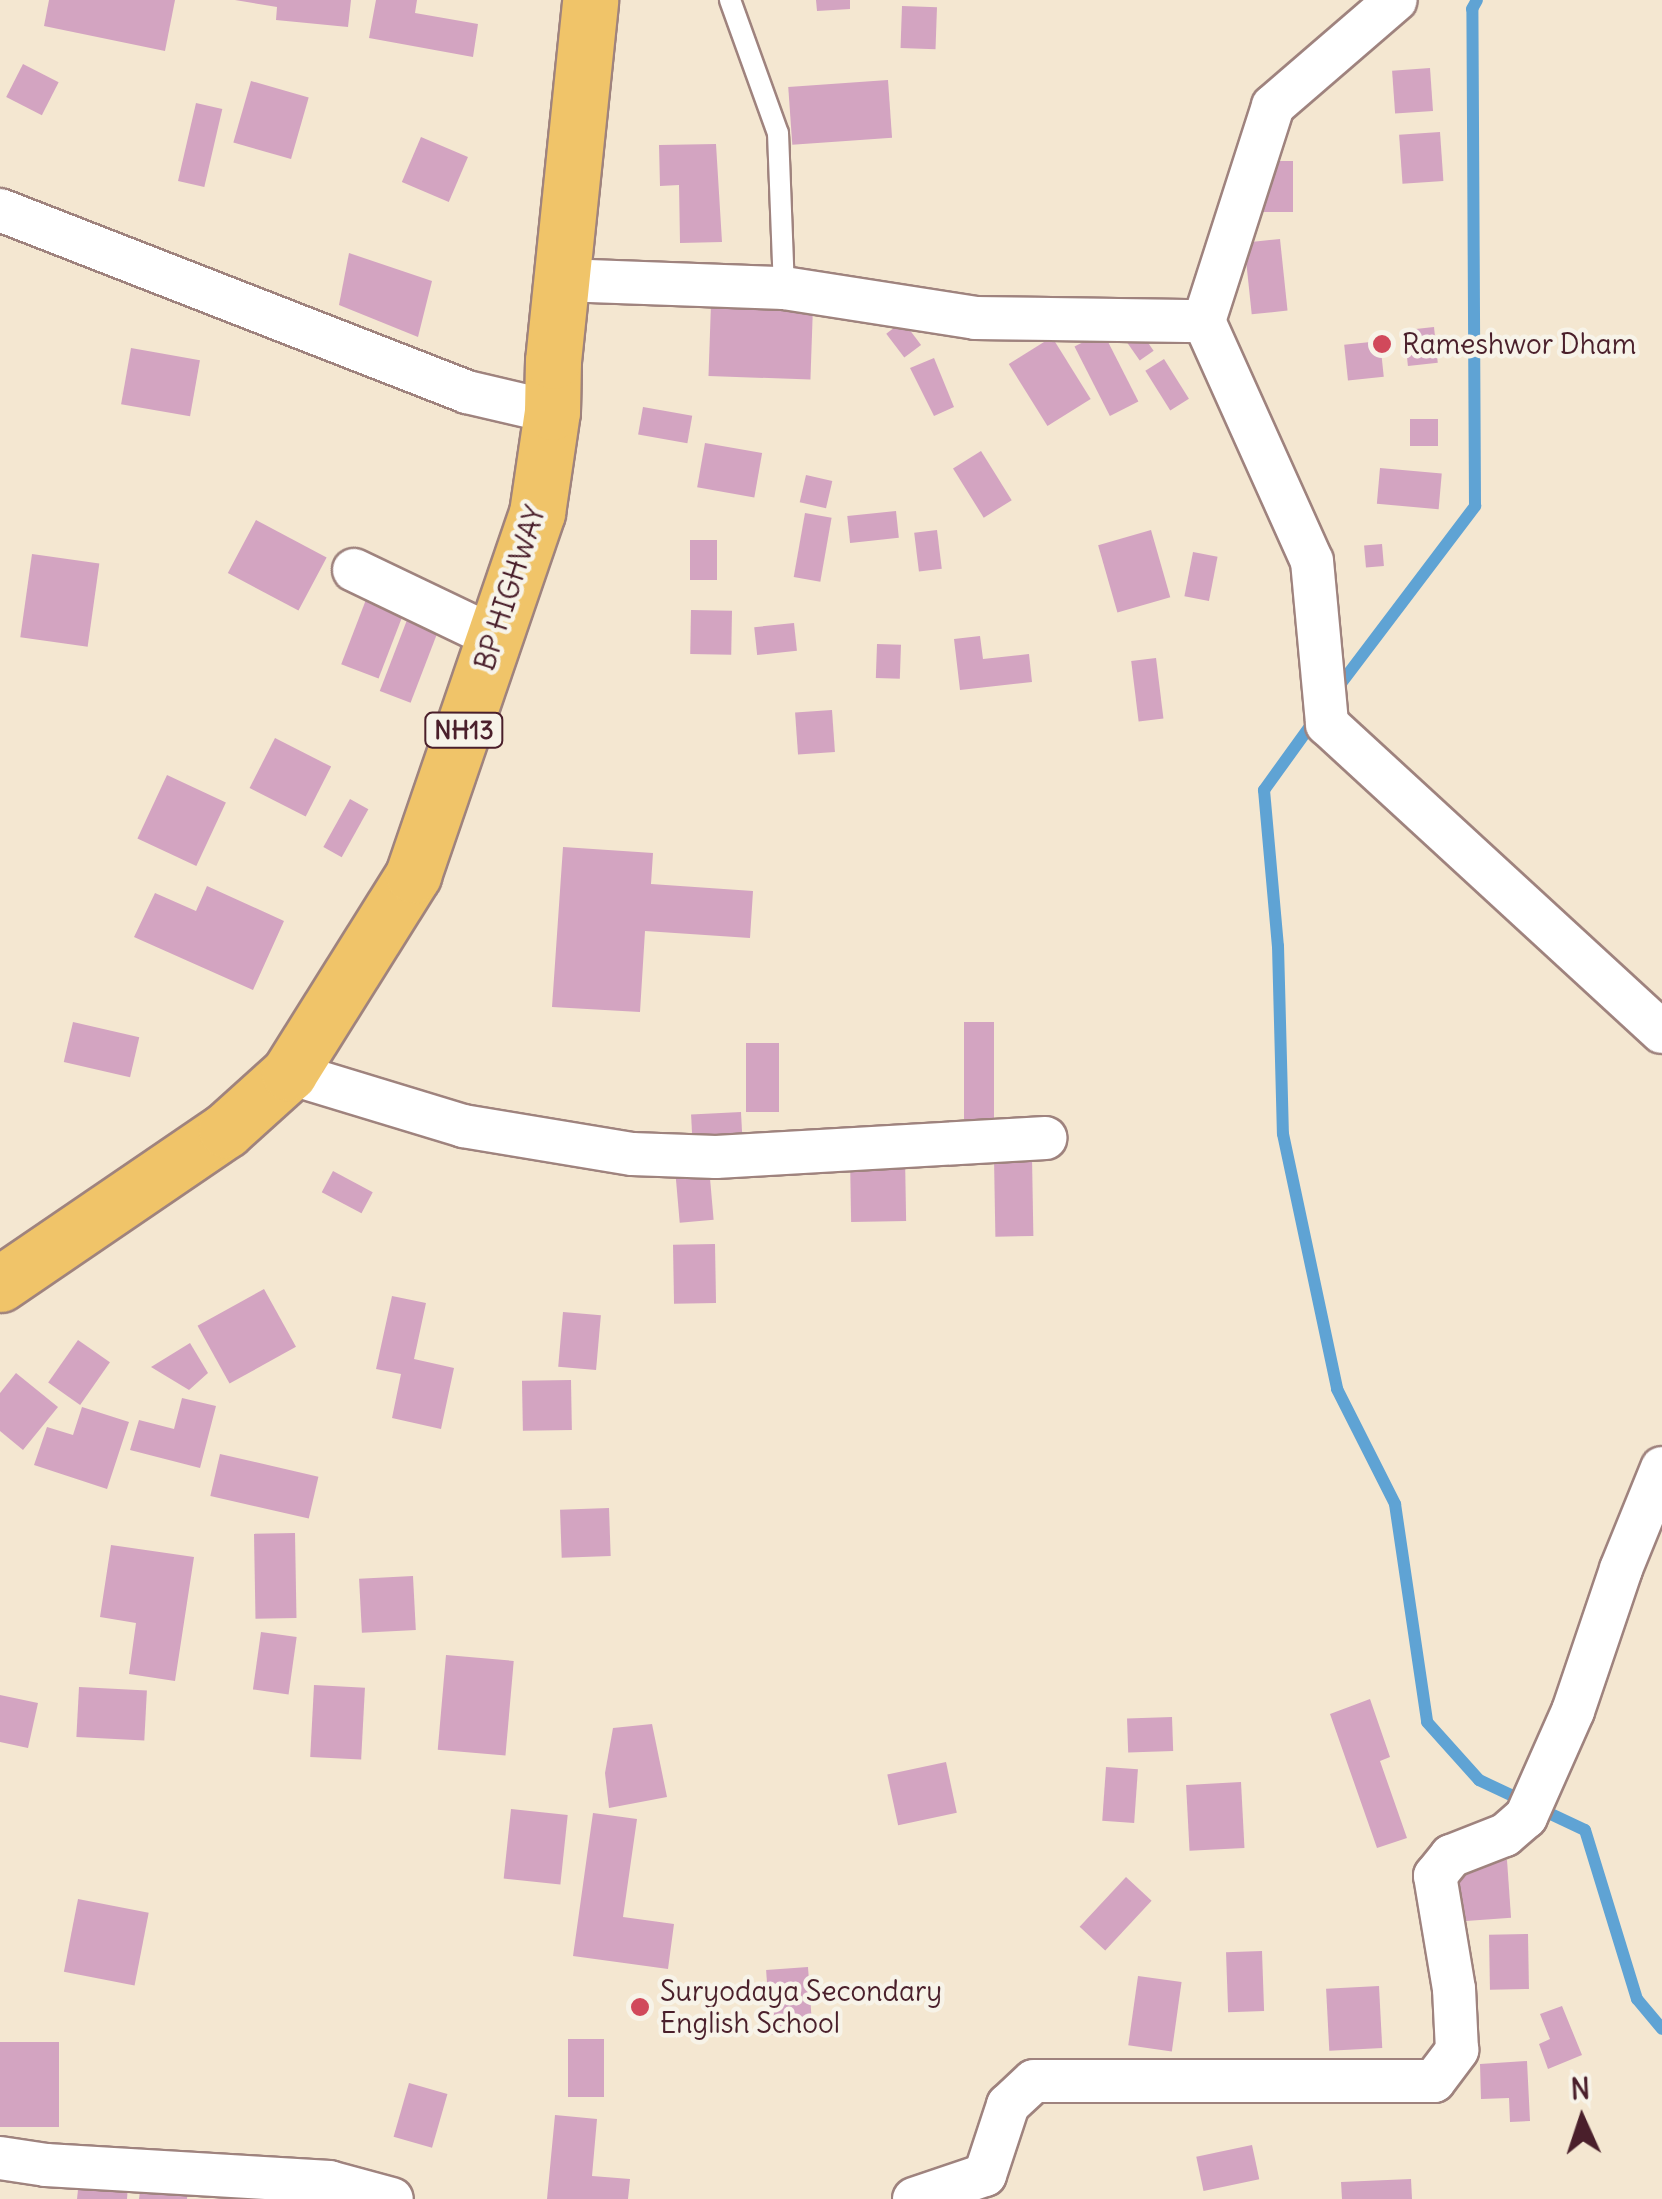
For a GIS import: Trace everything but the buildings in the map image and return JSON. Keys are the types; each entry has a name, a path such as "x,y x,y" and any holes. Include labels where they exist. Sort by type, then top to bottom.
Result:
{"highway":[{"name":"BP HIGHWAY","path":"0,1284 226,1130 289,1073 413,875 537,512 552,412 590,0"}],"street":[{"path":"1396,0 1274,106 1204,321 1312,561 1327,724 1662,1032"},
{"path":"0,210 467,392 552,412"},
{"path":"562,280 784,288 975,318 1204,321"},
{"path":"354,570 494,637"},
{"path":"289,1073 464,1126 632,1154 716,1158 1045,1138"},
{"path":"914,2199 985,2176 1008,2104 1034,2081 1434,2081 1457,2050 1454,1989 1434,1876 1450,1856 1504,1835 1526,1816 1566,1730 1621,1569 1662,1468"},
{"path":"0,2158 329,2182 392,2199"}],"lane":[{"path":"730,0 778,134 784,288"}],"waterway":[{"path":"1336,690 1475,506 1472,9 1477,0"},
{"path":"1316,718 1264,790 1278,946 1283,1134 1337,1389 1395,1504 1427,1722 1479,1780 1585,1830 1637,1999 1662,2029"}],"place":[{"name":"Rameshwor Dham","path":"1382,344"},
{"name":"Suryodaya Secondary English School","path":"640,2007"}]}
